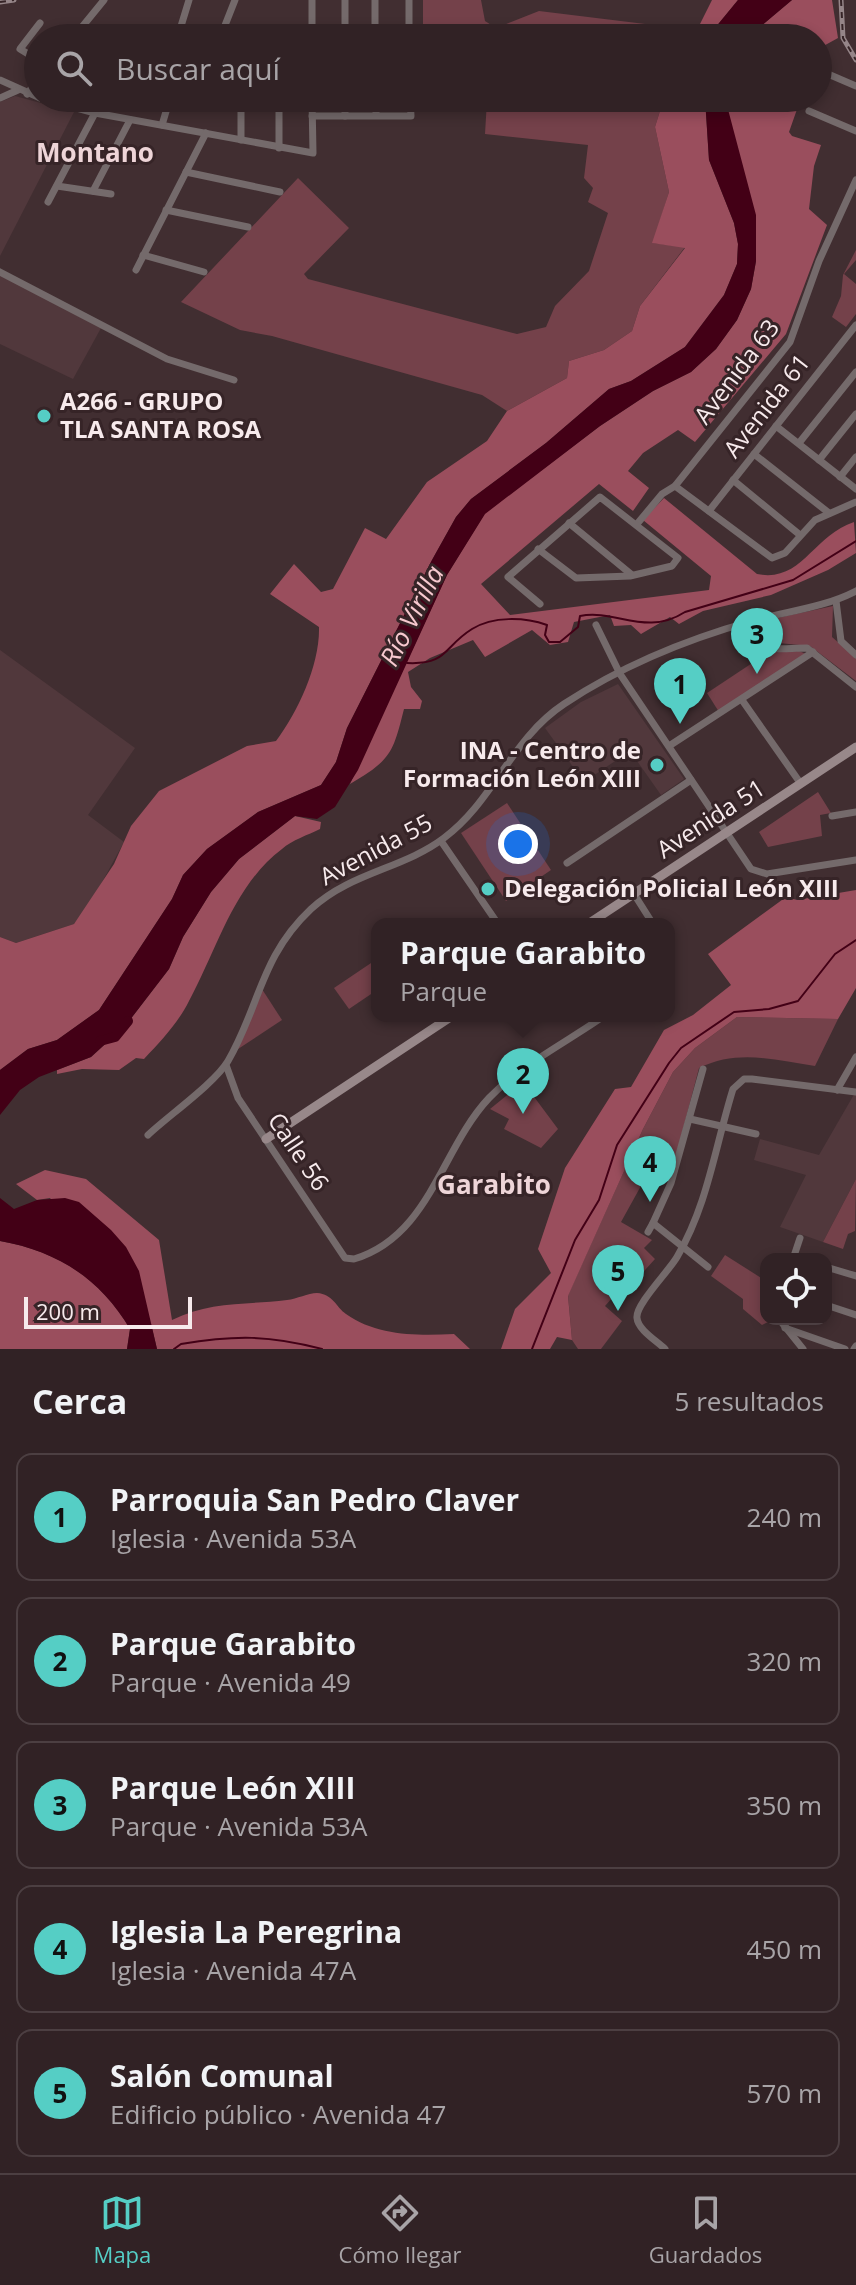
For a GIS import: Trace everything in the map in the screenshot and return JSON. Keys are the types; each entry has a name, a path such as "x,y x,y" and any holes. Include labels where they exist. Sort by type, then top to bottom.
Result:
{"street":[{"path":"84,24 104,0"},
{"path":"182,24 189,0"},
{"path":"226,24 235,0"},
{"path":"312,0 312,24"},
{"path":"345,0 345,24"},
{"path":"375,0 375,24"},
{"path":"409,0 409,24"},
{"path":"832,76 856,86"},
{"path":"0,80 24,93"},
{"path":"0,98 18,90"},
{"path":"91,112 313,153 312,112"},
{"path":"162,125 166,112"},
{"path":"241,112 241,140"},
{"path":"279,112 279,148"},
{"path":"312,116 411,116 411,112"},
{"path":"811,112 856,131"},
{"path":"48,202 95,113"},
{"path":"93,191 130,120"},
{"path":"136,270 206,133"},
{"path":"186,172 280,192"},
{"name":"Avenida 63","path":"637,524 662,494 675,486 790,342 819,261 856,180"},
{"path":"57,186 111,194"},
{"path":"166,210 248,227"},
{"path":"143,255 204,272"},
{"path":"0,272 167,359 234,380"},
{"name":"Avenida 61","path":"709,511 854,331"},
{"path":"799,443 856,372"},
{"path":"819,460 856,414"},
{"path":"776,426 856,489"},
{"path":"754,454 829,513"},
{"path":"840,477 856,457"},
{"path":"733,480 800,535"},
{"path":"675,486 765,555 775,558 785,553 811,523 856,502"},
{"path":"538,549 571,576 633,576 672,566 678,558 601,496 538,549 508,577 540,604"},
{"path":"569,523 633,576"},
{"name":"Avenida 55","path":"148,1135 226,1065 266,968 292,928 338,888 441,841 476,810 514,752 541,722 575,697 689,641 836,601 856,591"},
{"path":"836,601 841,641 856,655"},
{"path":"754,621 760,638 771,648 807,648 856,687"},
{"path":"596,625 620,674 726,834 756,873 856,860"},
{"path":"669,746 813,652"},
{"path":"742,700 801,784"},
{"name":"Avenida 51","path":"597,918 856,747"},
{"path":"567,863 691,780"},
{"path":"832,816 856,812"},
{"path":"441,841 494,918"},
{"path":"634,894 649,918"},
{"path":"266,1139 443,1022"},
{"name":"Calle 56","path":"226,1065 238,1098 345,1258 362,1256 410,1222 476,1115 496,1091 595,1022"},
{"path":"837,1090 856,1057"},
{"path":"648,1232 671,1183 703,1069"},
{"path":"665,1349 640,1326 636,1317 639,1306 683,1246 707,1192 737,1083 752,1079 856,1092"},
{"path":"690,1119 756,1134"},
{"path":"653,1223 708,1267"},
{"path":"797,1253 800,1238"},
{"path":"832,1269 856,1276"},
{"path":"832,1307 856,1315"},
{"path":"783,1325 803,1349"},
{"path":"785,1328 845,1349"}],"shaded area":[{"path":"423,0 481,0 485,21 490,24 423,24"},
{"path":"712,0 738,0 718,24 700,24"},
{"path":"792,0 832,0 838,38 832,41 832,24 764,24"},
{"path":"539,11 645,24 506,24"},
{"path":"15,96 24,98 24,112 74,112 0,256 0,102"},
{"path":"486,112 660,112 655,127 669,192 653,243 685,247 640,306 632,331 604,350 569,361 567,378 507,411 482,395 272,336 240,330 181,302 298,178 349,228 304,274 308,279 517,334 546,327 555,306 589,271 608,213 588,202 593,188 584,178 588,145 485,134"},
{"path":"660,112 706,112 709,160 734,223 738,244 737,264 724,295 685,347 631,381 609,389 546,443 471,499 456,517 432,560 347,728 336,762 321,785 258,812 207,849 183,875 172,899 99,1010 57,1040 28,1049 0,1070 0,937 16,943 74,924 114,864 131,826 159,791 247,746 276,741 292,716 312,672 319,627 270,594 294,564 321,592 333,589 365,528 386,539 427,482 487,441 507,411 567,378 569,361 604,350 632,331 640,306 685,248 652,243 669,192 655,127"},
{"path":"728,112 796,112 789,132 792,136 821,145 814,166 809,209 827,225 786,334 695,442 678,430 643,453 628,471 649,488 633,511 599,484 481,584 510,615 709,590 711,576 643,520 664,498 757,574 785,572 827,537 854,522 856,553 828,570 771,595 703,611 679,624 670,617 641,634 631,625 614,626 610,615 574,622 568,642 550,645 532,630 485,657 473,640 430,658 408,672 411,687 422,701 420,709 404,709 397,736 388,754 350,784 447,575 485,513 600,426 653,391 691,372 716,349 737,320 751,289 756,261"},
{"path":"856,250 856,260 844,274 856,284 856,314 846,327 832,317 841,296 843,275"},
{"path":"0,275 101,328 73,379 0,344"},
{"path":"833,606 832,637 856,658 856,681 810,646 768,642 758,622"},
{"path":"0,650 135,748 88,815 124,842 90,904 74,924 16,943 0,937"},
{"path":"799,651 806,654 719,712 707,693 769,652"},
{"path":"618,684 684,779 661,795 630,751 584,782 545,728 581,702"},
{"path":"818,792 831,813 820,815 822,836 768,847 759,832"},
{"path":"507,803 551,870 506,901 461,833"},
{"path":"295,816 321,822 320,829 286,846 251,881 238,900 185,1009 157,1045 144,1059 136,1058 119,1070 82,1069 57,1074 57,1070 91,1057 126,1025 169,969 183,937 211,892 239,859"},
{"path":"856,890 856,988 838,1019 737,1017 695,1048 673,1072 643,1129 568,1296 572,1340 557,1337 550,1349 501,1349 515,1309 551,1273 538,1249 565,1168 615,1089 631,1087 664,1030 693,1015 731,985 708,954 786,897 797,900"},
{"path":"371,963 371,994 349,1009 334,988"},
{"path":"260,986 282,1020 235,1051"},
{"path":"737,1017 838,1019 815,1066 742,1057 699,1068 671,1175 652,1166 621,1222 652,1240 644,1248 655,1259 618,1300 613,1297 605,1306 622,1321 601,1349 578,1349 572,1340 568,1295 643,1129 673,1072 695,1048"},
{"path":"523,1082 558,1129 541,1148 504,1129 509,1119 490,1109"},
{"path":"856,1091 856,1179 823,1242 780,1227 806,1175 754,1160 760,1139 819,1155"},
{"path":"45,1170 86,1179 159,1240 172,1320 214,1307 287,1300 317,1293 327,1296 346,1314 371,1327 412,1334 454,1334 470,1349 157,1349 151,1324 50,1198 37,1200 16,1184"},
{"path":"856,1179 855,1231 848,1234 843,1249 823,1242"},
{"path":"0,1241 40,1252 91,1281 130,1329 127,1349 0,1349"},
{"path":"725,1255 760,1277 760,1323 743,1309 743,1299 711,1276"}],"water":[{"path":"738,0 792,0 764,24 718,24"},
{"name":"Río Virilla","path":"706,112 729,112 756,215 756,261 751,289 737,320 716,349 691,372 653,391 600,426 485,514 447,575 358,770 335,807 317,819 295,816 239,859 211,892 183,937 169,969 126,1025 91,1057 39,1077 20,1090 0,1115 0,1070 28,1049 57,1040 99,1010 172,899 183,875 207,849 258,812 321,785 336,762 347,728 432,560 456,517 471,499 546,443 609,389 631,381 685,347 724,295 737,264 738,244 734,223 709,160"},
{"path":"0,1198 14,1209 37,1200 65,1198 79,1202 111,1230 126,1247 139,1271 157,1349 127,1349 130,1329 105,1295 75,1270 40,1252 0,1241"}],"waterway":[{"path":"407,663 438,658 472,629 499,620 529,620 547,625 545,635 549,642 560,642 578,627 580,616 606,616 644,622 671,619 685,612 793,580 856,541"},
{"path":"532,1349 575,1240 599,1200 617,1145 669,1063 681,1048 734,1012 769,1009 798,1001 835,954 856,940"},
{"name":"Río Virilla","path":"100,1041 115,1037 128,1021"},
{"path":"174,1349 181,1344 235,1338 285,1341 322,1349"}],"railway":[{"path":"0,2 14,0"},
{"path":"841,0 843,38 856,60"}],"place":[{"name":"A266 - GRUPO TLA SANTA ROSA","path":"44,416"},
{"name":"Parque León XIII","path":"757,674"},
{"name":"Parroquia San Pedro Claver","path":"680,724"},
{"name":"INA - Centro de Formación León XIII","path":"657,765"},
{"name":"Delegación Policial León XIII","path":"488,889"},
{"name":"Parque Garabito","path":"523,1114"},
{"name":"Iglesia La Peregrina","path":"650,1202"},
{"name":"Salón Comunal","path":"618,1311"}],"district":[{"name":"Montano","path":"95,153"},
{"name":"Garabito","path":"494,1185"}]}
